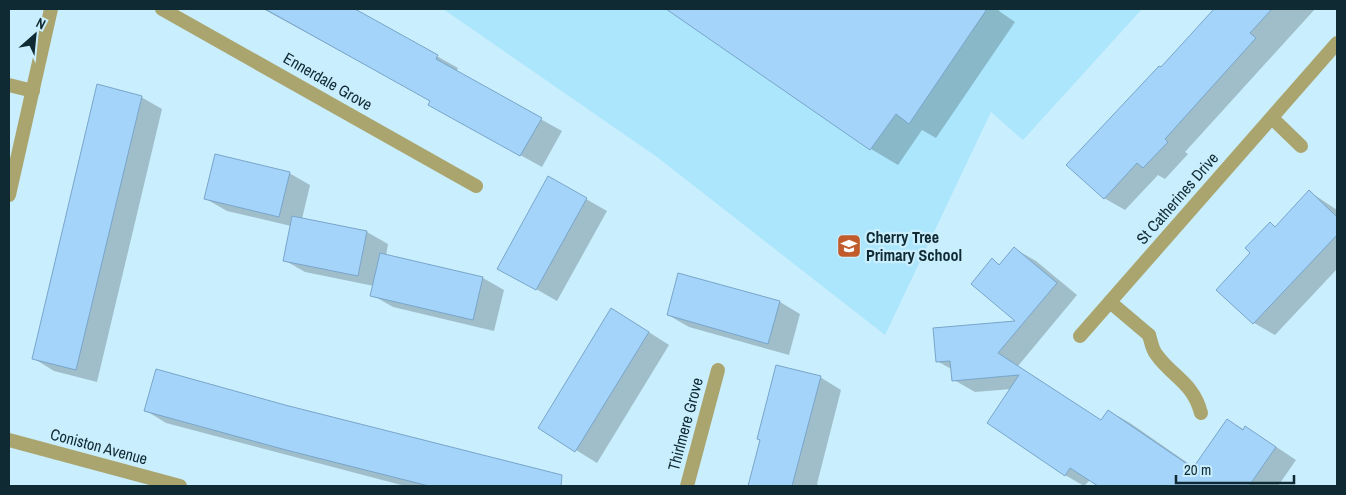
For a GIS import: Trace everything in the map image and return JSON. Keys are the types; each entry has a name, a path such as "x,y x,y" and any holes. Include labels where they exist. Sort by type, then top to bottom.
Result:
{"street":[{"path":"9,195 51,9"},
{"name":"Ennerdale Grove","path":"162,9 476,186"},
{"name":"St Catherines Drive","path":"1080,336 1337,43"},
{"path":"9,85 33,91"},
{"path":"1272,118 1301,146"},
{"path":"1110,302 1149,336 1155,353 1190,388 1197,398 1200,412"},
{"name":"Thirlmere Grove","path":"687,486 718,370"},
{"name":"Coniston Avenue","path":"9,440 180,486"}],"shaded area":[{"name":"Cherry Tree Primary School","path":"443,9 1142,9 1023,140 991,112 885,335 657,157"}],"building":[{"path":"265,9 355,9 438,55 436,59 542,118 520,156 428,105 430,101"},
{"path":"666,9 987,9 909,124 896,114 870,150"},
{"path":"1214,9 1272,9 1250,33 1256,38 1165,139 1168,142 1143,168 1137,163 1104,199 1066,165"},
{"path":"97,84 142,96 76,370 32,359"},
{"path":"215,154 290,172 279,217 204,199"},
{"path":"548,176 587,198 536,290 497,269"},
{"path":"1309,190 1337,217 1337,235 1253,324 1216,290 1250,253 1245,248 1270,222 1275,227"},
{"path":"292,216 367,231 358,276 283,261"},
{"path":"1014,247 1057,283 998,353 1101,420 1108,410 1193,468 1227,419 1243,430 1245,426 1276,447 1249,486 1098,486 1070,468 1065,476 987,423 1019,375 952,381 950,361 936,362 933,328 1015,321 971,284 992,258 999,265"},
{"path":"380,253 483,277 473,320 370,296"},
{"path":"678,273 780,301 768,344 667,315"},
{"path":"611,308 649,332 575,452 538,428"},
{"path":"776,365 821,376 792,486 748,486 760,440 757,439"},
{"path":"156,369 285,405 562,475 561,486 429,486 286,450 144,411"}],"place":[{"name":"Cherry Tree Primary School","path":"849,246"}]}
